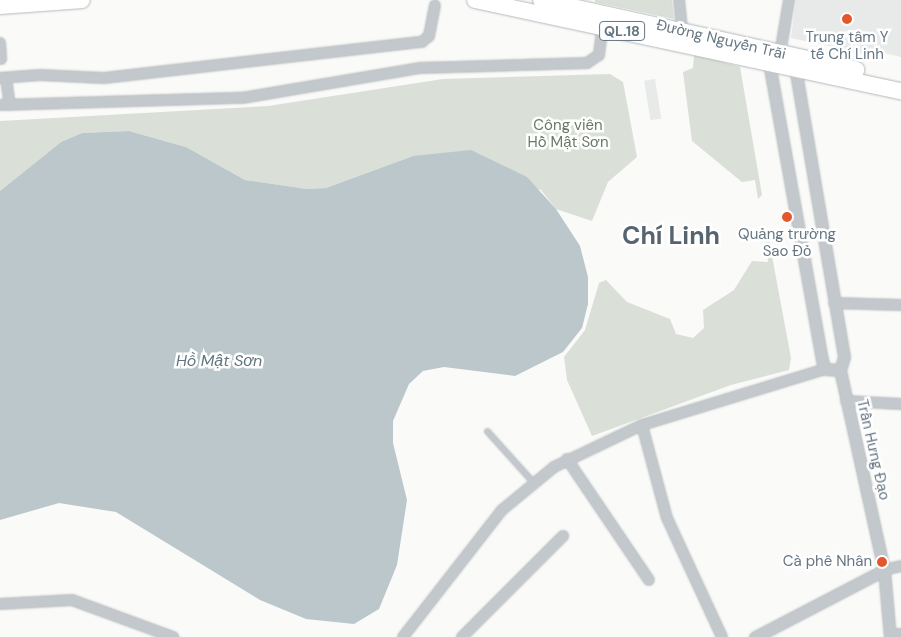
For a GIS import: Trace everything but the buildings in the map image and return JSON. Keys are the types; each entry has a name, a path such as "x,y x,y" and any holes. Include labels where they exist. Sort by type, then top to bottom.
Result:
{"highway":[{"path":"0,6 82,0"},
{"name":"Đường Nguyễn Trãi","path":"475,0 682,30 781,59 901,90"},
{"name":"Đường Nguyễn Trãi","path":"541,0 603,20 781,59 901,79"}],"street":[{"path":"680,0 682,30"},
{"path":"789,0 781,59 797,219 825,369"},
{"path":"435,6 429,36 422,42 104,78 40,74 3,78 5,105 242,98 420,68 587,63 599,55 603,20"},
{"path":"0,43 1,59"},
{"name":"Trần Hưng Đạo","path":"781,59 819,218 844,357 840,370 884,570 894,635"},
{"path":"797,219 819,218"},
{"path":"834,303 901,306"},
{"path":"402,637 481,535 532,481 567,459 642,425 825,369 840,370"},
{"path":"846,401 901,404"},
{"path":"642,425 667,518 722,637"},
{"path":"567,459 649,580"},
{"path":"462,637 563,536"},
{"path":"755,637 884,570 901,566"},
{"path":"0,604 72,600 173,637"}],"lane":[{"path":"487,432 532,481"}],"shaded area":[{"name":"Trung tâm Y tế Chí Linh","path":"796,0 901,0 901,57 875,51 869,55 791,38"},
{"path":"655,79 661,119 650,120 644,81"}],"green space":[{"path":"595,0 672,0 674,19 595,2"},
{"path":"699,55 740,67 762,195 758,199 755,180 742,182 692,141 683,72 693,68 694,56"},
{"name":"Công viên Hồ Mật Sơn","path":"610,74 623,82 637,157 608,182 592,221 556,209 541,190 413,156 326,188 307,189 245,180 186,147 129,131 82,133 61,142 0,191 0,121 268,106 443,79"},
{"path":"769,240 791,358 789,370 731,385 592,436 567,380 564,357 585,330 599,283 606,280 627,302 670,319 676,334 693,338 704,328 703,310 734,290 752,261 768,262 765,241"}],"water":[{"name":"Hồ Mật Sơn","path":"129,131 186,147 245,180 307,189 326,188 413,156 471,150 527,177 556,209 580,246 588,277 588,304 582,328 563,352 515,376 444,367 423,371 409,384 393,421 393,443 407,500 397,565 379,609 354,624 306,619 260,600 116,512 59,503 0,520 0,191 61,142 82,133"}],"place":[{"name":"Trung tâm Y tế Chí Linh","path":"847,19"},
{"name":"Quảng trường Sao Đỏ","path":"787,217"},
{"name":"Cà phê Nhân","path":"882,562"}],"district":[{"name":"Chí Linh","path":"671,236"}]}
